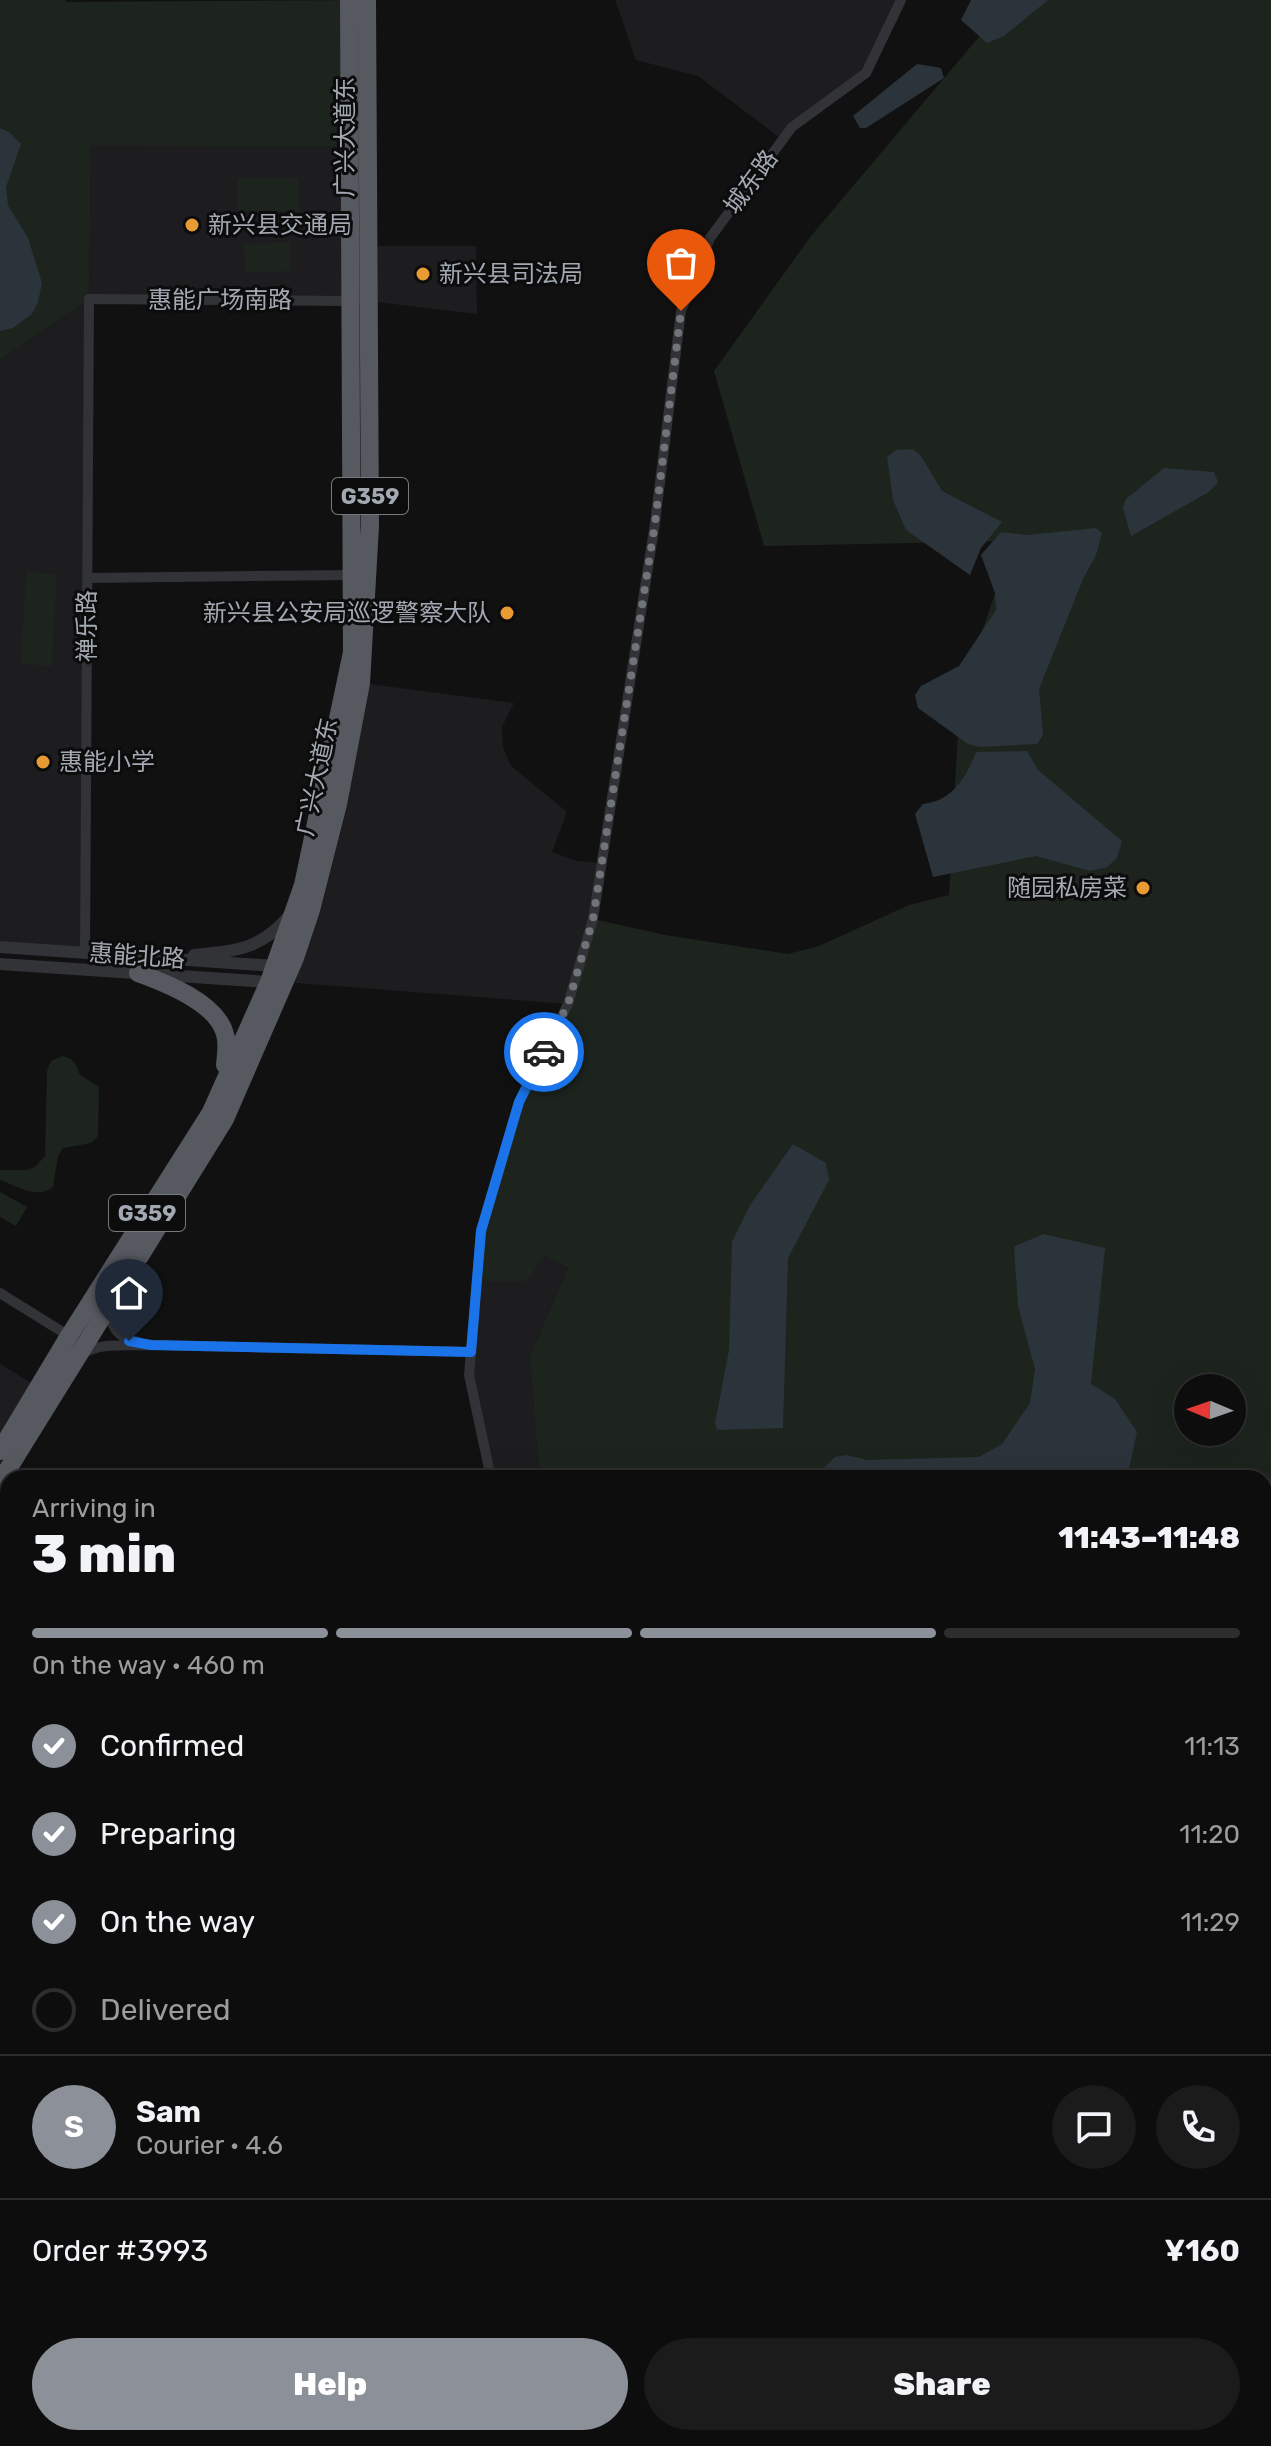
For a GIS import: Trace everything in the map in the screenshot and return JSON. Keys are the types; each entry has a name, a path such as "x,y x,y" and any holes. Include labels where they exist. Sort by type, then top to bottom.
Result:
{"highway":[{"name":"广兴大道东","path":"0,1451 211,1112 272,974 303,885 352,652 349,0"},
{"name":"广兴大道东","path":"7,1470 225,1119 298,947 311,910 341,789 361,683 370,526 367,0"},
{"path":"138,973 170,984 215,1017 225,1031 227,1048 222,1083"}],"street":[{"name":"城东路","path":"489,1470 469,1375 481,1231 519,1102 568,1004 593,919 655,523 681,311 710,238 792,127 866,73 901,0"},
{"name":"惠能广场南路","path":"89,299 350,301"},
{"name":"禅乐路","path":"85,953 89,299"},
{"path":"88,578 352,575"},
{"path":"153,957 225,952 258,944 273,934 287,918 303,885"},
{"name":"惠能北路","path":"0,947 153,957 272,974"},
{"name":"惠能北路","path":"0,964 138,973 272,974"},
{"path":"0,1293 69,1336"},
{"path":"114,1296 110,1315 118,1333 129,1341 151,1345"},
{"path":"75,1359 89,1350 151,1345 471,1352"}],"shaded area":[{"path":"0,0 367,0 370,147 91,145 89,299 0,360"},
{"path":"615,0 901,0 866,73 783,140 698,76 636,60"},
{"path":"971,0 1048,0 1004,36 987,43 961,20"},
{"path":"1010,0 1271,0 1271,1470 538,1470 530,1355 568,1268 544,1256 527,1281 477,1281 481,1231 519,1102 568,1004 593,919 665,935 788,954 819,946 909,905 949,895 960,695 1013,541 764,546 714,371 811,236"},
{"path":"917,64 941,68 944,78 866,128 860,128 853,116"},
{"path":"0,128 21,144 6,187 8,205 28,238 42,283 32,314 13,328 0,331"},
{"path":"91,144 370,147 369,246 476,246 477,314 368,301 89,299"},
{"path":"237,178 299,178 299,211 237,211"},
{"path":"290,242 291,271 245,273 244,245"},
{"name":"惠能小学","path":"89,299 85,953 0,947 0,360"},
{"path":"913,449 921,456 942,491 1002,522 981,548 970,575 906,530 893,500 887,457 896,450"},
{"path":"1164,468 1214,472 1218,482 1209,492 1131,536 1123,508 1126,499"},
{"path":"1096,528 1102,533 1096,555 1083,579 1039,689 1043,735 1037,744 980,747 968,744 918,708 915,695 921,686 959,666 996,610 995,593 981,555 1001,532 1027,535"},
{"path":"26,572 57,574 52,666 21,664"},
{"path":"361,683 514,703 502,727 503,747 511,766 567,812 552,852 577,861 603,863 568,1004 284,982"},
{"path":"1027,751 1038,770 1122,841 1117,858 1107,867 1090,871 1036,856 933,877 915,814 923,804 942,798 957,787 976,752"},
{"path":"62,1056 72,1060 80,1075 99,1087 98,1136 91,1143 63,1148 58,1156 53,1187 47,1191 27,1191 0,1180 0,1170 27,1170 35,1167 45,1156 47,1071 51,1061"},
{"path":"793,1144 826,1163 829,1180 788,1258 783,1428 717,1430 715,1423 729,1350 732,1242 750,1205"},
{"path":"0,1192 27,1207 16,1226 0,1217"},
{"path":"1043,1234 1105,1248 1091,1384 1115,1399 1137,1432 1129,1469 823,1470 835,1457 846,1455 867,1460 979,1457 1002,1444 1030,1403 1035,1369 1018,1306 1014,1247"},
{"path":"544,1256 568,1268 530,1355 538,1470 489,1470 469,1375 477,1281"},
{"path":"0,1364 38,1387 5,1470 0,1470"}],"way so far":[{"path":"544,1052 568,1004 593,919 655,523 681,311"}],"place":[{"name":"新兴县交通局","path":"192,225"},
{"name":"新兴县司法局","path":"423,274"},
{"name":"新兴县公安局巡逻警察大队","path":"507,613"},
{"name":"惠能小学","path":"43,762"},
{"name":"随园私房菜","path":"1143,888"}],"route":[{"path":"129,1341 151,1345 471,1352 481,1231 519,1102 544,1052"}]}
